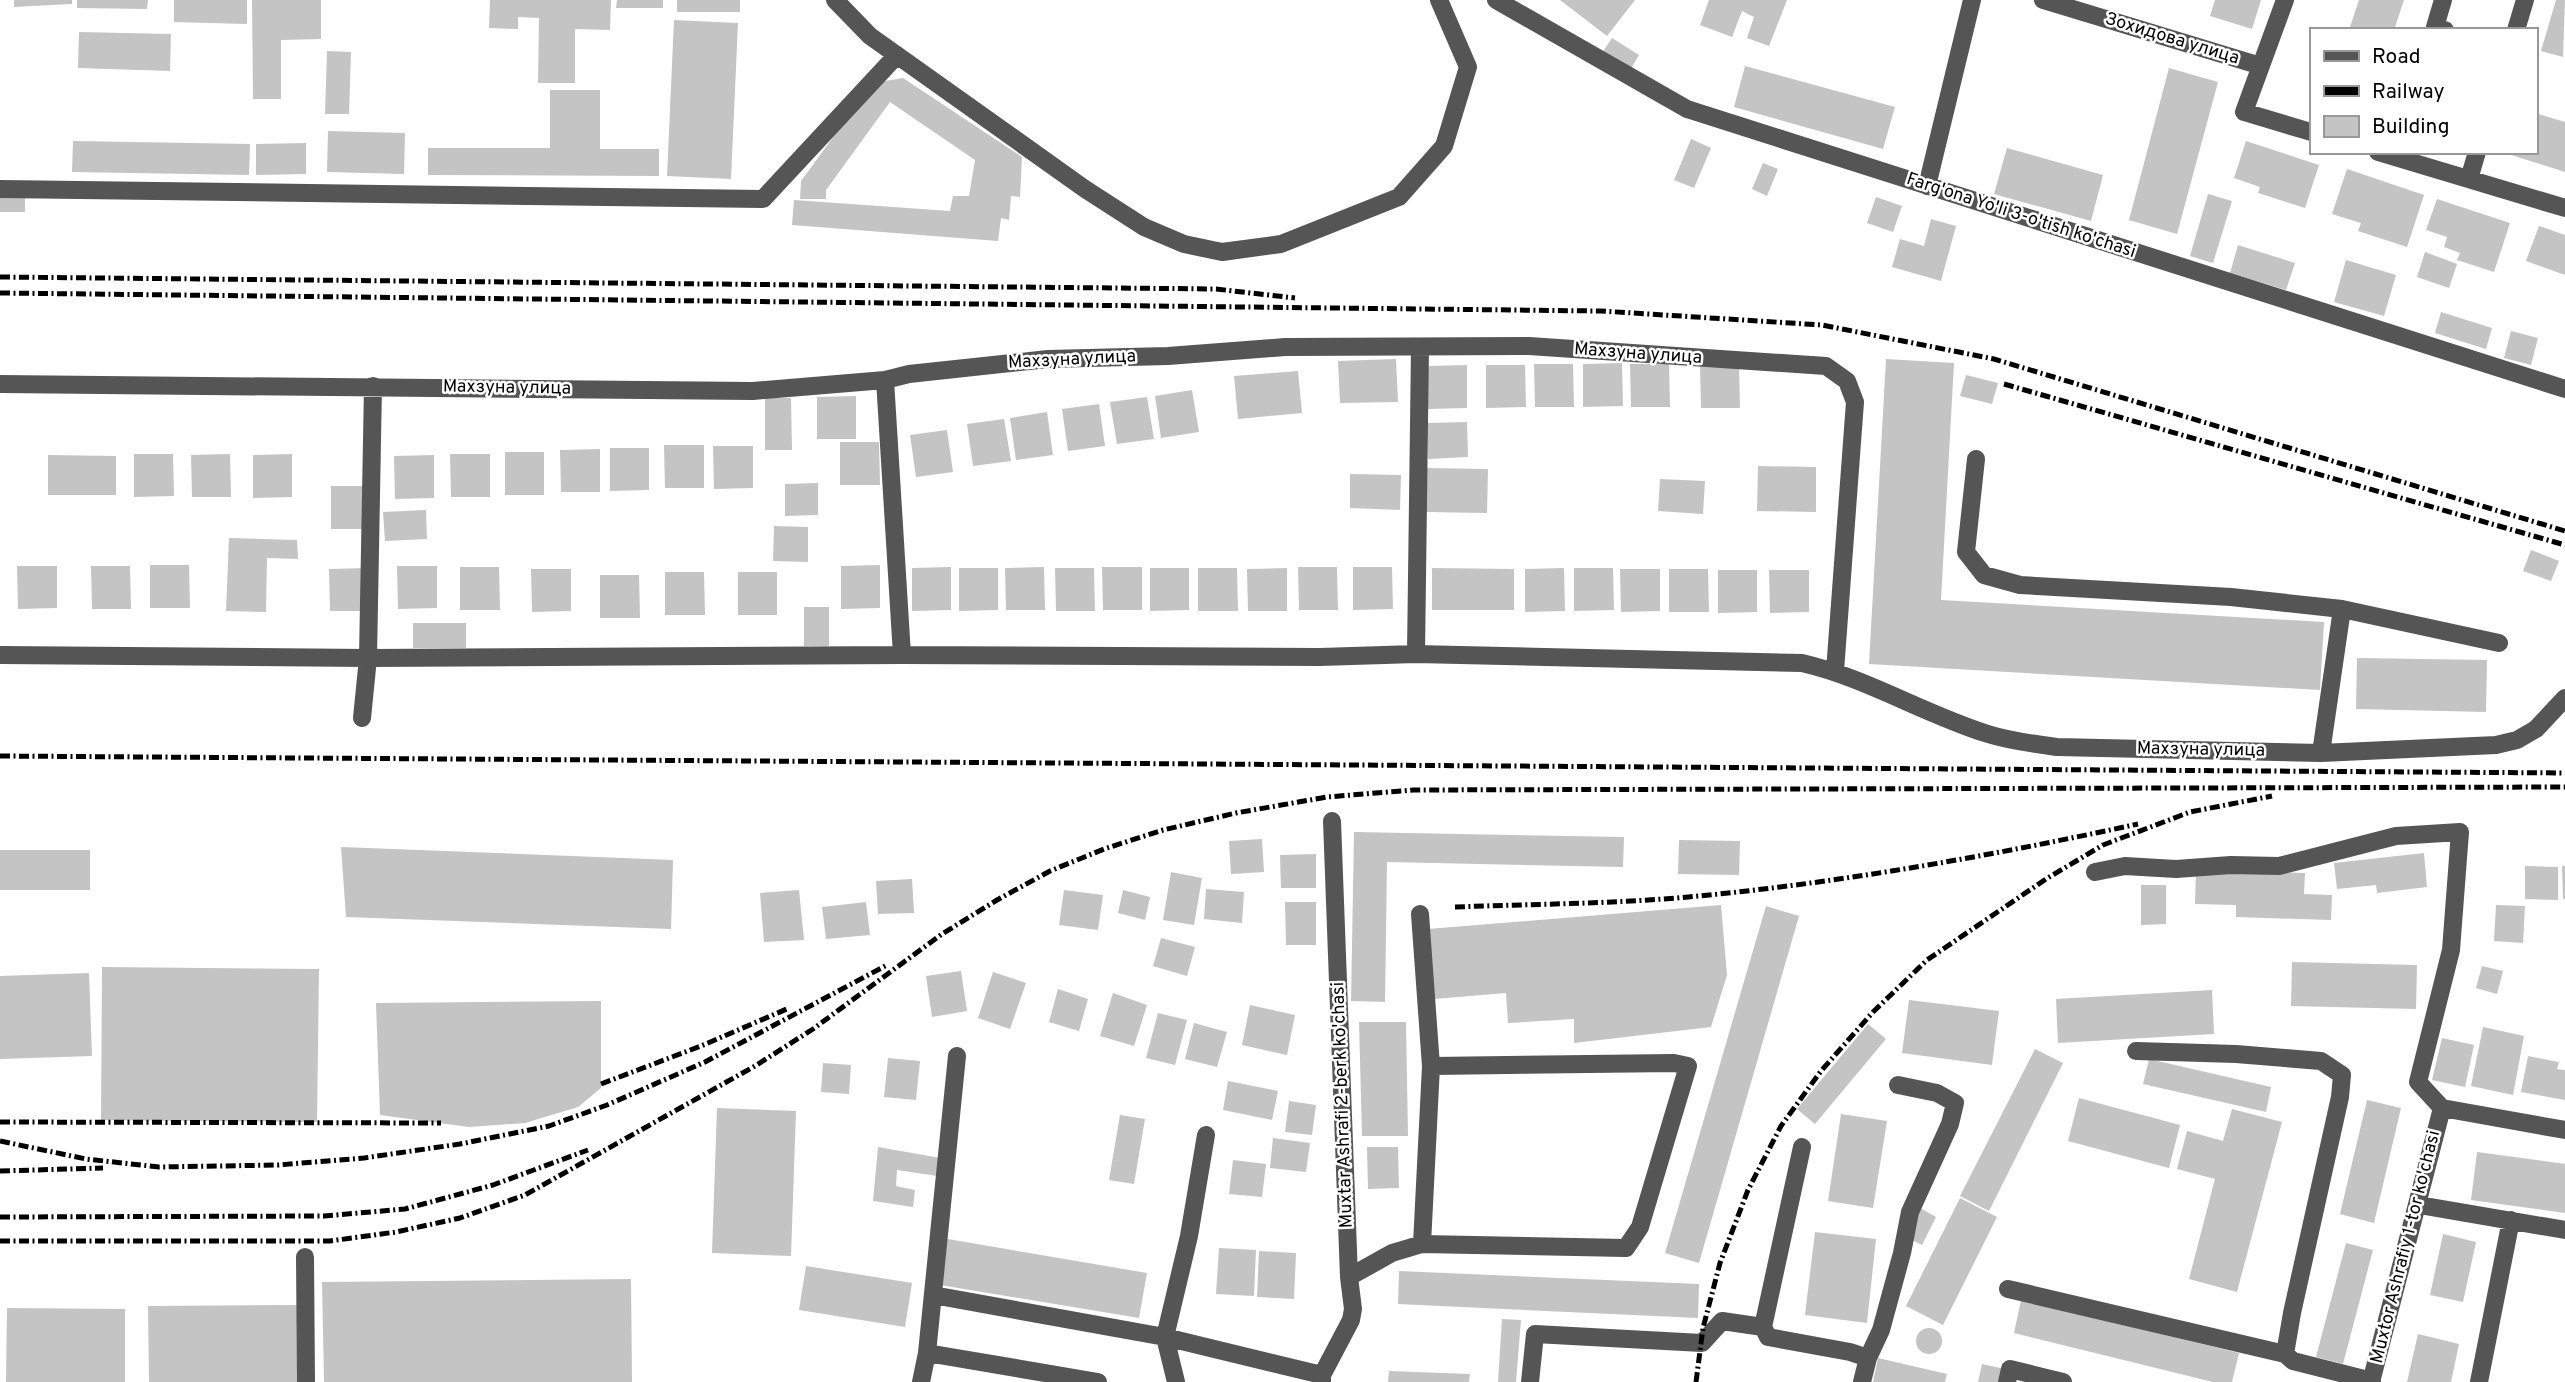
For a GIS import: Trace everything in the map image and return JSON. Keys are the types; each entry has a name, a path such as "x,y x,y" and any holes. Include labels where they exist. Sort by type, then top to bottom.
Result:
{"street":[{"path":"835,0 862,29 897,55 1144,228 1184,244 1222,252 1281,244 1399,197 1444,146 1468,67 1438,0"},
{"name":"Farg'ona Yo'li 3-o'tish ko'chasi","path":"1496,0 1687,109 2565,389"},
{"path":"1927,186 1972,0"},
{"name":"Зохидова улица","path":"2043,0 2261,66"},
{"name":"Зохидова улица","path":"2285,0 2244,112 2310,132"},
{"path":"2438,28 2435,27 2443,0"},
{"path":"2517,28 2525,0"},
{"path":"0,189 763,199 897,55"},
{"path":"2385,154 2565,208"},
{"path":"2469,179 2476,154"},
{"name":"Махзуна улица","path":"0,384 754,391 885,380 909,374 1048,359 1168,356 1285,347 1529,346 1826,366 1843,376 1850,386 1855,402 1835,671"},
{"path":"1416,654 1420,347"},
{"path":"885,380 902,655"},
{"path":"362,718 368,658 373,386"},
{"path":"1976,459 1965,552 1983,575 2020,585 2231,597 2342,609 2499,643"},
{"path":"2321,752 2342,609"},
{"name":"Махзуна улица","path":"0,654 368,658 902,655 1320,657 1416,654 1802,663 1835,671 1987,734 2021,742 2057,747 2321,752 2507,743 2536,729 2565,698"},
{"name":"Muxtar Ashrafi 2-berk ko'chasi","path":"1322,1379 1351,1320 1353,1309 1349,1277 1332,821"},
{"name":"Muxtor Ashrafiy 1-tor ko'chasi","path":"2095,872 2125,866 2176,870 2231,865 2279,866 2396,836 2460,831 2451,950 2418,1082 2442,1108 2371,1381"},
{"path":"1420,914 1431,1066 1422,1244"},
{"path":"2136,1051 2236,1054 2321,1061 2342,1075 2340,1097 2285,1354"},
{"path":"921,1382 927,1353 957,1056"},
{"path":"1349,1277 1392,1253 1422,1244 1626,1248 1640,1227 1688,1066 1674,1063 1431,1066"},
{"path":"1862,1382 1868,1358 1881,1330 1910,1212 1950,1124 1955,1102 1937,1093 1898,1086"},
{"path":"2442,1108 2565,1130"},
{"path":"1176,1382 1165,1337 1189,1236 1206,1135"},
{"path":"1802,1147 1763,1327 1768,1337 1850,1352 1868,1358"},
{"path":"2425,1206 2565,1230"},
{"path":"2479,1382 2511,1220"},
{"path":"305,1257 306,1382"},
{"path":"2008,1289 2285,1354 2293,1361 2371,1381"},
{"path":"933,1295 1165,1337 1322,1379"},
{"path":"1530,1382 1535,1334 1702,1343 1722,1321 1763,1327"},
{"path":"927,1353 1098,1382"},
{"path":"2007,1382 2010,1369 2063,1382"}],"building":[{"path":"14,0 72,0 72,4 14,7"},
{"path":"77,0 148,0 147,9 77,8"},
{"path":"174,0 247,0 247,24 174,22"},
{"path":"252,0 321,0 321,39 281,40 281,99 253,99"},
{"path":"490,0 611,0 610,30 575,29 575,83 538,83 539,18 518,17 518,29 489,28"},
{"path":"617,0 663,0 663,8 616,8"},
{"path":"677,0 740,0 740,12 677,12"},
{"path":"1560,0 1635,0 1607,36"},
{"path":"1709,0 1787,0 1769,46 1747,38 1754,17 1742,11 1732,37 1700,25"},
{"path":"2215,0 2261,0 2252,29 2210,16"},
{"path":"2359,0 2404,0 2395,28 2350,28"},
{"path":"2556,0 2565,0 2563,57 2541,51"},
{"path":"674,20 738,23 731,179 667,176"},
{"path":"79,32 171,34 170,71 78,68"},
{"path":"1612,38 1639,55 1630,70 1602,53"},
{"path":"327,51 351,52 349,114 325,114"},
{"path":"1745,66 1895,107 1883,149 1734,107"},
{"path":"2169,68 2218,82 2177,234 2129,220"},
{"path":"903,78 1022,157 1020,197 1011,196 1009,220 1001,218 998,241 792,225 794,200 950,211 953,196 969,196 975,160 890,102 826,190 826,199 800,199 801,181 873,83"},
{"path":"550,90 600,90 600,149 659,149 659,176 428,175 428,148 550,148"},
{"path":"2537,114 2565,122 2565,172 2508,154 2537,154"},
{"path":"328,131 405,133 404,174 327,172"},
{"path":"1691,139 1711,148 1694,188 1674,180"},
{"path":"73,141 250,144 249,175 72,172"},
{"path":"2246,141 2319,165 2305,208 2258,193 2260,187 2234,178"},
{"path":"306,143 306,174 256,175 256,144"},
{"path":"2007,148 2103,175 2091,221 1994,194"},
{"path":"1763,163 1778,169 1767,196 1752,189"},
{"path":"2347,169 2424,195 2407,247 2358,231 2361,223 2332,214"},
{"path":"0,193 25,194 25,212 0,212"},
{"path":"2208,194 2232,201 2213,263 2190,256"},
{"path":"1876,197 1902,206 1893,232 1867,223"},
{"path":"2437,199 2510,223 2494,272 2457,260 2460,253 2444,247 2447,237 2426,230"},
{"path":"1931,219 1956,226 1941,281 1892,267 1900,239 1924,246"},
{"path":"2539,226 2565,235 2565,275 2526,261"},
{"path":"2238,245 2295,263 2286,290 2230,273"},
{"path":"2425,252 2457,264 2449,288 2417,277"},
{"path":"2346,260 2396,275 2384,316 2334,302"},
{"path":"2441,312 2492,328 2486,349 2435,333"},
{"path":"2511,331 2538,338 2531,365 2504,358"},
{"path":"1396,359 1398,402 1340,403 1338,361"},
{"path":"1886,359 1954,363 1941,600 2324,622 2320,690 1869,664"},
{"path":"1622,363 1623,406 1583,407 1583,364"},
{"path":"1534,364 1573,364 1574,407 1535,407"},
{"path":"1630,364 1669,364 1670,407 1631,407"},
{"path":"1467,365 1467,408 1428,409 1428,366"},
{"path":"1486,365 1525,365 1526,407 1486,408"},
{"path":"1700,365 1739,365 1740,408 1701,408"},
{"path":"1298,371 1302,413 1238,419 1234,376"},
{"path":"1966,375 1998,383 1992,404 1960,396"},
{"path":"1192,390 1199,432 1161,438 1155,396"},
{"path":"856,396 856,439 817,439 817,397"},
{"path":"1147,397 1154,439 1117,444 1110,402"},
{"path":"765,398 791,398 792,450 765,450"},
{"path":"1099,404 1105,446 1068,451 1062,409"},
{"path":"1047,412 1053,455 1016,460 1010,418"},
{"path":"1004,419 1011,461 973,466 967,424"},
{"path":"1467,422 1468,457 1428,459 1427,423"},
{"path":"947,430 953,472 916,477 910,435"},
{"path":"840,442 879,442 880,485 840,485"},
{"path":"664,445 704,445 704,488 665,488"},
{"path":"713,446 753,446 753,488 714,489"},
{"path":"610,448 649,448 649,490 610,491"},
{"path":"600,449 600,492 561,492 560,450"},
{"path":"505,452 544,452 544,495 505,495"},
{"path":"134,454 173,454 174,496 134,497"},
{"path":"230,454 231,497 192,497 191,455"},
{"path":"292,454 292,497 253,498 253,455"},
{"path":"450,454 490,454 490,497 451,497"},
{"path":"48,455 116,456 116,495 48,495"},
{"path":"434,455 434,498 395,499 394,456"},
{"path":"1758,466 1816,467 1816,512 1757,511"},
{"path":"1427,468 1488,469 1487,513 1426,512"},
{"path":"1350,474 1401,475 1400,510 1350,508"},
{"path":"1660,479 1705,481 1703,514 1658,511"},
{"path":"818,483 818,515 785,516 785,484"},
{"path":"331,486 370,486 370,529 331,529"},
{"path":"426,510 427,539 385,541 383,512"},
{"path":"774,526 808,527 808,562 773,561"},
{"path":"229,538 297,540 298,559 267,558 266,612 226,611"},
{"path":"2531,550 2559,561 2551,581 2523,571"},
{"path":"150,565 189,565 190,608 150,608"},
{"path":"880,565 880,608 841,609 841,566"},
{"path":"17,566 57,566 57,608 18,609"},
{"path":"91,566 130,566 131,609 92,609"},
{"path":"397,566 437,566 437,608 398,609"},
{"path":"460,567 499,567 500,610 460,610"},
{"path":"951,567 951,610 912,611 912,568"},
{"path":"1044,567 1045,610 1006,610 1005,568"},
{"path":"1102,567 1142,567 1142,610 1103,610"},
{"path":"1298,567 1337,567 1338,610 1299,610"},
{"path":"1353,567 1392,567 1393,609 1353,610"},
{"path":"369,568 369,611 330,611 329,569"},
{"path":"959,568 998,568 998,610 959,611"},
{"path":"1055,568 1094,568 1095,611 1056,611"},
{"path":"1150,568 1189,568 1189,610 1150,611"},
{"path":"1198,568 1237,568 1238,611 1198,611"},
{"path":"1287,568 1287,611 1248,611 1247,569"},
{"path":"1432,568 1514,569 1514,610 1432,610"},
{"path":"1564,568 1565,611 1525,612 1525,569"},
{"path":"1574,568 1613,568 1614,610 1574,611"},
{"path":"531,569 571,569 571,611 532,612"},
{"path":"1620,569 1660,569 1660,611 1621,612"},
{"path":"1669,569 1708,569 1709,612 1669,612"},
{"path":"1718,570 1757,570 1757,612 1718,613"},
{"path":"1769,570 1809,570 1809,612 1770,613"},
{"path":"665,572 704,572 705,615 665,615"},
{"path":"738,572 777,572 777,615 738,615"},
{"path":"600,575 639,575 640,618 600,618"},
{"path":"804,607 829,607 829,646 804,646"},
{"path":"413,623 466,623 466,648 413,648"},
{"path":"2357,658 2487,660 2486,712 2356,709"},
{"path":"1354,832 1624,837 1623,867 1387,862 1385,1002 1351,1001"},
{"path":"1262,839 1264,872 1231,874 1229,841"},
{"path":"1679,840 1740,841 1739,875 1678,874"},
{"path":"341,847 673,860 671,929 346,917"},
{"path":"0,850 90,850 90,890 0,890"},
{"path":"2424,853 2427,887 2377,893 2376,885 2337,889 2334,863"},
{"path":"1316,854 1316,888 1281,888 1280,855"},
{"path":"2525,866 2558,867 2558,900 2525,899"},
{"path":"2562,866 2565,866 2565,899 2563,899"},
{"path":"2196,870 2305,873 2304,894 2332,895 2331,920 2236,917 2236,905 2195,904"},
{"path":"1171,872 1202,878 1194,925 1163,920"},
{"path":"912,879 914,913 878,914 876,881"},
{"path":"2141,885 2166,885 2166,924 2141,925"},
{"path":"1206,889 1244,892 1242,923 1204,919"},
{"path":"799,890 804,940 764,942 760,893"},
{"path":"1064,890 1103,895 1098,930 1059,925"},
{"path":"1123,890 1150,897 1145,920 1118,913"},
{"path":"866,902 870,935 826,939 822,907"},
{"path":"1285,902 1316,902 1316,945 1286,945"},
{"path":"1721,905 1727,975 1711,1027 1574,1043 1574,1019 1508,1023 1506,993 1434,999 1428,929"},
{"path":"2496,905 2525,906 2523,943 2494,941"},
{"path":"1766,906 1799,916 1699,1263 1665,1253"},
{"path":"1161,938 1195,947 1187,976 1153,966"},
{"path":"2292,962 2417,965 2416,1009 2291,1006"},
{"path":"2482,966 2503,971 2497,994 2476,988"},
{"path":"102,967 319,969 317,1122 101,1120"},
{"path":"961,971 967,1011 932,1017 926,976"},
{"path":"993,972 1026,983 1010,1029 978,1018"},
{"path":"89,973 92,1056 0,1059 0,976"},
{"path":"1058,989 1088,999 1079,1031 1049,1022"},
{"path":"2212,990 2214,1034 2058,1043 2056,999"},
{"path":"1113,993 1147,1005 1134,1046 1100,1036"},
{"path":"1909,1000 1999,1011 1992,1065 1902,1053"},
{"path":"601,1001 601,1088 578,1107 525,1123 469,1127 380,1115 376,1003"},
{"path":"1250,1005 1295,1015 1287,1055 1242,1045"},
{"path":"1158,1013 1187,1020 1175,1065 1146,1058"},
{"path":"1359,1022 1406,1022 1408,1136 1362,1136"},
{"path":"1194,1023 1227,1032 1217,1067 1185,1059"},
{"path":"1868,1024 1886,1039 1815,1124 1797,1109"},
{"path":"2483,1027 2524,1036 2513,1095 2471,1086"},
{"path":"2442,1038 2474,1045 2465,1087 2432,1080"},
{"path":"2035,1049 2063,1063 1989,1211 1960,1196"},
{"path":"2528,1056 2559,1062 2557,1069 2565,1070 2565,1100 2521,1092"},
{"path":"888,1058 920,1061 916,1100 884,1097"},
{"path":"2149,1059 2271,1087 2266,1112 2143,1084"},
{"path":"823,1063 851,1065 849,1094 821,1092"},
{"path":"1228,1081 1278,1091 1272,1120 1223,1110"},
{"path":"2079,1098 2180,1125 2169,1168 2068,1141"},
{"path":"2367,1100 2401,1108 2374,1223 2340,1214"},
{"path":"1289,1101 1316,1105 1312,1135 1285,1132"},
{"path":"717,1108 796,1111 791,1256 712,1253"},
{"path":"2232,1109 2282,1122 2237,1292 2189,1279 2215,1179 2177,1169 2187,1131 2223,1141"},
{"path":"1841,1114 1887,1121 1873,1208 1828,1201"},
{"path":"1120,1115 1145,1119 1134,1184 1109,1180"},
{"path":"1273,1138 1310,1143 1306,1172 1270,1168"},
{"path":"878,1147 946,1159 944,1177 897,1170 896,1186 915,1190 913,1207 873,1201"},
{"path":"1367,1147 1398,1147 1399,1188 1368,1189"},
{"path":"2477,1152 2565,1164 2565,1213 2471,1200"},
{"path":"1233,1160 1266,1164 1262,1197 1229,1194"},
{"path":"1960,1198 1997,1217 1943,1325 1906,1306"},
{"path":"1920,1208 1936,1217 1922,1245 1906,1237"},
{"path":"1815,1232 1876,1239 1867,1323 1805,1315"},
{"path":"2443,1234 2476,1242 2463,1302 2430,1295"},
{"path":"942,1238 1147,1273 1139,1318 934,1284"},
{"path":"2346,1243 2373,1250 2343,1364 2316,1357"},
{"path":"1219,1248 1256,1250 1254,1296 1216,1294"},
{"path":"1259,1251 1296,1253 1294,1299 1257,1297"},
{"path":"806,1266 912,1283 905,1327 799,1310"},
{"path":"1399,1271 1699,1284 1698,1318 1398,1304"},
{"path":"631,1279 632,1382 324,1382 322,1282"},
{"path":"2021,1300 2239,1353 2232,1382 2213,1382 2014,1333"},
{"path":"297,1305 298,1382 149,1382 148,1306"},
{"path":"7,1308 125,1309 125,1382 6,1382"},
{"path":"1502,1319 1521,1320 1516,1382 1498,1382"},
{"path":"1929,1328 1938,1332 1942,1341 1938,1350 1929,1354 1920,1350 1916,1341 1920,1332"},
{"path":"2418,1334 2459,1344 2451,1382 2407,1382"},
{"path":"1878,1358 1947,1374 1945,1382 1873,1382"},
{"path":"1982,1364 2005,1369 2002,1382 1978,1382"},
{"path":"1389,1371 1470,1374 1469,1382 1388,1382"}],"railway":[{"path":"0,277 1216,289 1295,298"},
{"path":"0,293 1601,311 1822,325 1994,359 2565,531"},
{"path":"2004,384 2565,545"},
{"path":"0,756 2565,773"},
{"path":"0,1241 330,1241 396,1232 460,1218 525,1195 755,1066 813,1029 942,934 1050,871 1104,849 1163,830 1236,813 1327,797 1413,790 2565,787"},
{"path":"1696,1382 1703,1328 1720,1263 1748,1190 1781,1126 1821,1071 1873,1012 1927,960 2046,879 2103,845 2190,812 2272,796"},
{"path":"1455,907 1630,901 1745,891 1914,867 2138,824"},
{"path":"0,1141 86,1159 159,1167 278,1165 364,1158 460,1144 549,1126 607,1105 705,1062 887,965"},
{"path":"601,1084 701,1046 789,1008"},
{"path":"0,1122 441,1123"},
{"path":"0,1217 324,1216 405,1209 493,1185 588,1150"},
{"path":"0,1171 103,1168"}]}
